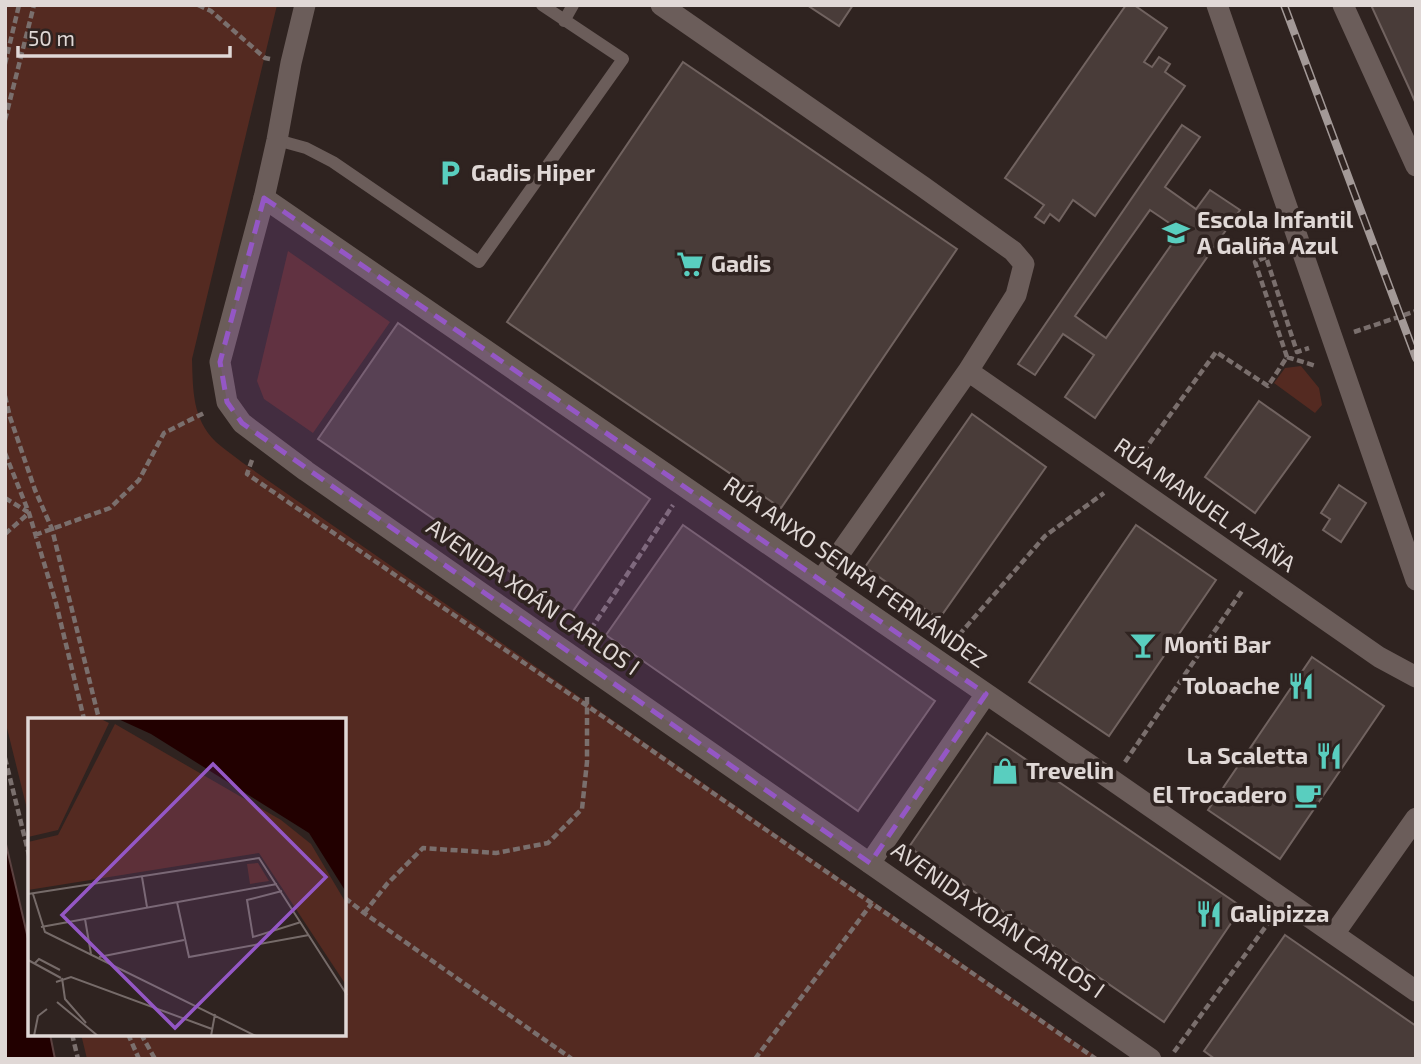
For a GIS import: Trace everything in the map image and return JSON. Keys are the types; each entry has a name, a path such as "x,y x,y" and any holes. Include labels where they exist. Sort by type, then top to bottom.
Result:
{"street":[{"name":"AVENIDA XOÁN CARLOS I","path":"305,5 264,198 220,362 227,402 243,423 306,471 1151,1059"},
{"path":"661,5 922,186 1013,251 1024,264 1016,295 968,371 821,580"},
{"path":"1217,5 1416,580"},
{"path":"1343,5 1416,166"},
{"name":"RÚA ANXO SENRA FERNÁNDEZ","path":"264,198 1416,991"},
{"name":"RÚA MANUEL AZAÑA","path":"968,371 1379,657 1416,677"},
{"path":"870,863 986,694"},
{"path":"1334,934 1416,818"}],"lane":[{"path":"277,139 306,148 333,162 479,262 623,59 542,5"},
{"path":"564,21 573,5"}],"path":[{"path":"5,64 19,5"},
{"path":"5,120 34,5"},
{"path":"198,5 211,11 265,58 291,63"},
{"path":"937,661 1045,536 1122,480 1216,352 1268,386 1287,357"},
{"path":"5,396 35,490 52,529 99,718"},
{"path":"36,535 110,508 139,480 164,433 197,417"},
{"path":"5,453 36,535 56,603 84,718"},
{"path":"252,459 247,474 588,706 1091,1058 1100,1048"},
{"path":"573,657 685,487"},
{"path":"5,498 29,513"},
{"path":"5,534 29,513"},
{"path":"1112,780 1255,572"},
{"path":"363,913 423,848 496,853 548,843 582,809 587,762 587,694"},
{"path":"5,758 28,851"},
{"path":"755,1059 878,895"},
{"path":"346,899 572,1059"},
{"path":"1169,1059 1285,900"},
{"path":"72,1036 78,1059"},
{"path":"129,1036 139,1059"},
{"path":"142,1036 155,1059"}],"highlighted area":[{"path":"264,198 986,694 870,863 242,423 227,402 220,362"}],"shaded area":[{"path":"5,5 277,5 192,359 195,403 208,433 243,463 1100,1059 87,1059 81,1036 346,1036 346,718 28,718 28,813 5,720"},
{"path":"288,251 390,322 313,433 264,399 257,381"},
{"path":"1301,366 1319,388 1322,405 1315,413 1274,383 1285,368"},
{"path":"5,840 28,938 28,1036 50,1036 55,1059 5,1059"}],"building":[{"path":"807,5 853,5 839,26"},
{"path":"1126,5 1134,5 1167,28 1144,62 1152,67 1159,57 1170,64 1165,72 1185,86 1095,216 1073,200 1059,221 1050,214 1044,223 1035,217 1044,205 1005,178"},
{"path":"1371,5 1416,5 1416,104 1410,90"},
{"path":"683,62 957,249 781,508 507,322"},
{"path":"1182,125 1200,137 1165,187 1196,209 1210,190 1240,210 1095,418 1065,397 1094,355 1063,334 1035,375 1018,364","holes":["1150,210 1181,231 1106,338 1075,316"]},
{"path":"398,323 650,499 571,614 318,439"},
{"path":"1259,401 1310,437 1255,513 1205,477"},
{"path":"972,414 1046,467 939,619 865,567"},
{"path":"1339,485 1366,503 1341,542 1323,530 1330,519 1321,513"},
{"path":"683,525 935,701 858,811 606,635"},
{"path":"1136,525 1216,580 1109,736 1029,682"},
{"path":"1312,657 1384,706 1280,859 1208,810"},
{"path":"987,733 1242,907 1164,1022 909,847"},
{"path":"1285,935 1416,1026 1416,1059 1215,1059 1204,1051"}],"railway":[{"path":"1284,5 1416,358"}],"place":[{"name":"Gadis Hiper","path":"450,173"},
{"name":"Escola Infantil A Galiña Azul","path":"1176,233"},
{"name":"Gadis","path":"690,264"},
{"name":"Monti Bar","path":"1143,645"},
{"name":"Toloache","path":"1301,686"},
{"name":"La Scaletta","path":"1329,756"},
{"name":"Trevelin","path":"1005,771"},
{"name":"El Trocadero","path":"1308,795"},
{"name":"Galipizza","path":"1209,914"}]}
